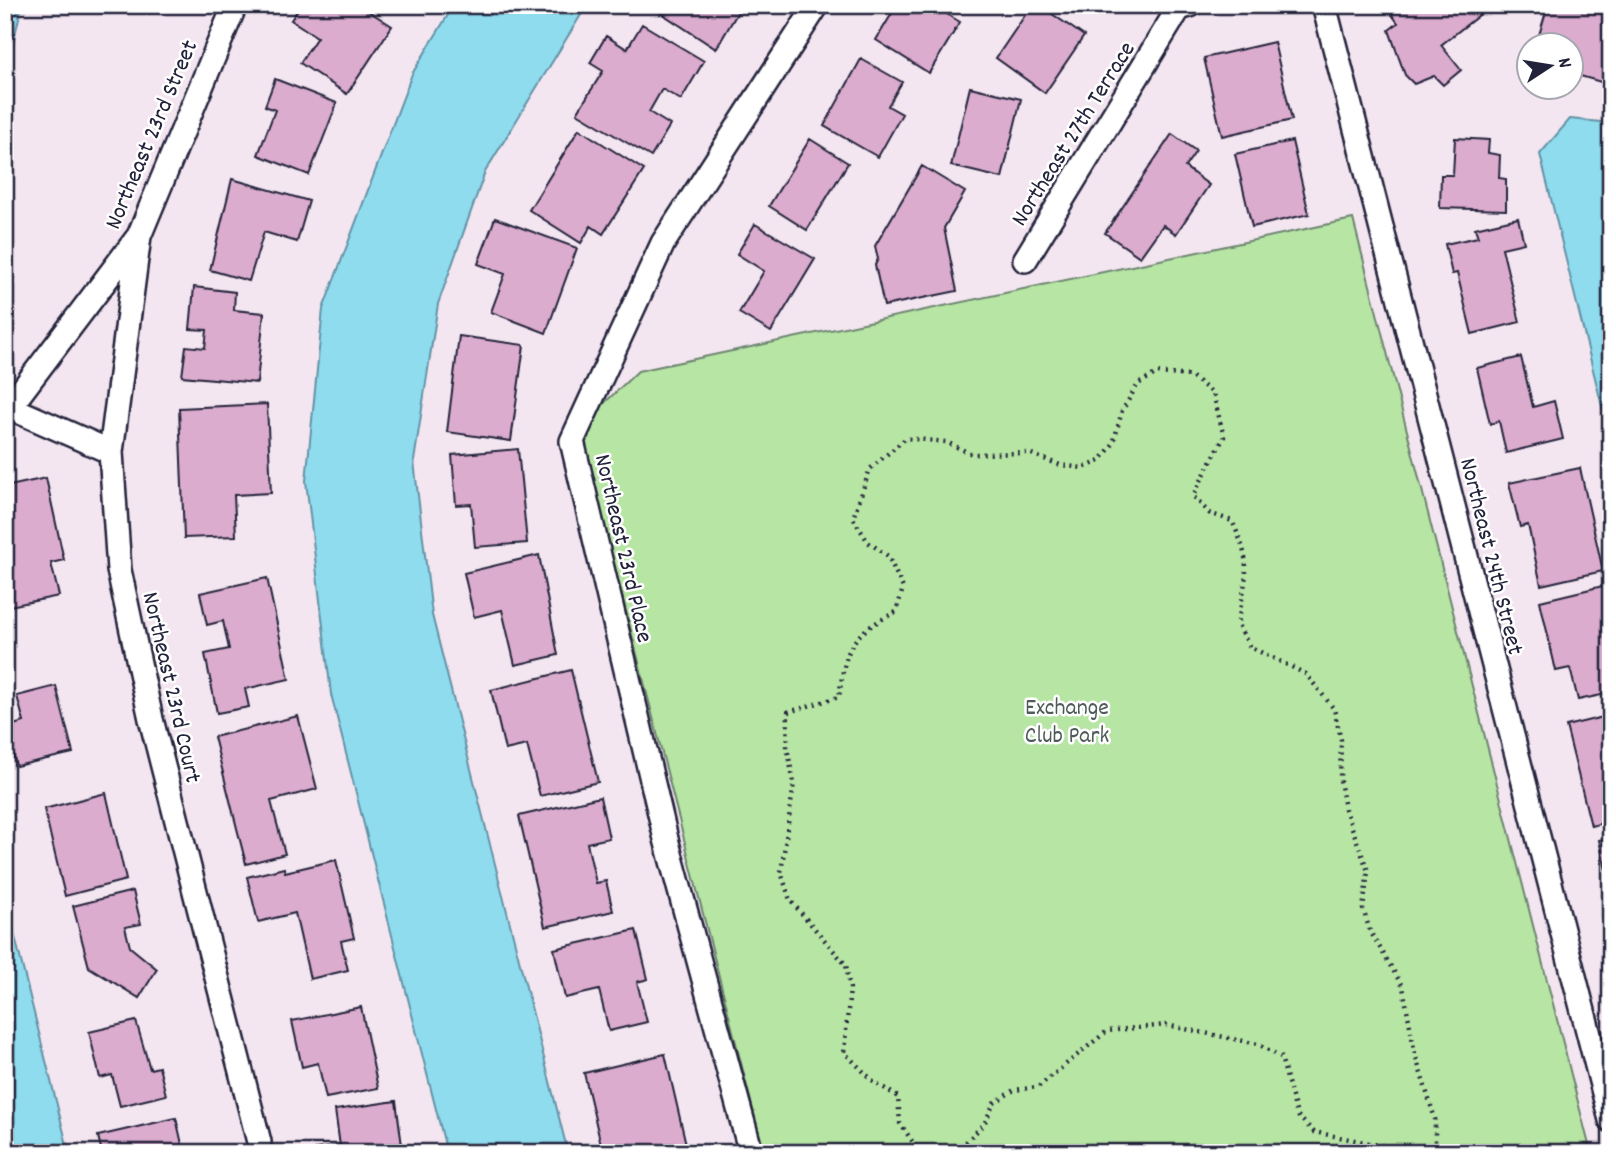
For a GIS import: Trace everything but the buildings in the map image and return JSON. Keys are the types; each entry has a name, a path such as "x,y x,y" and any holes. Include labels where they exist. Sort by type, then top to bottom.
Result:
{"street":[{"name":"Northeast 23rd Street","path":"8,411 139,236 235,5"},
{"name":"Northeast 23rd Place","path":"751,1153 666,839 572,440 663,243 817,5"},
{"name":"Northeast 27th Terrace","path":"1025,260 1180,8 1190,5"},
{"name":"Northeast 24th Street","path":"1324,5 1611,1120"},
{"name":"Northeast 23rd Court","path":"139,236 111,452 122,584 151,719 259,1142"},
{"path":"8,411 111,452"}],"path":[{"path":"920,1153 900,1124 898,1097 872,1080 844,1052 850,989 846,965 790,900 780,872 794,783 787,748 788,712 839,697 847,650 867,626 896,612 903,588 888,556 867,542 853,518 870,469 906,438 946,442 972,454 1029,453 1060,465 1083,468 1100,461 1113,444 1122,411 1138,384 1157,373 1191,376 1213,393 1224,438 1193,496 1209,513 1232,521 1243,544 1249,572 1238,625 1251,647 1307,674 1334,709 1341,740 1340,780 1345,809 1368,871 1363,909 1370,931 1403,988 1415,1054 1427,1084 1436,1119 1436,1153"},
{"path":"948,1153 962,1146 984,1124 994,1103 1014,1090 1038,1087 1107,1031 1166,1024 1258,1044 1281,1057 1297,1115 1314,1132 1420,1153"}],"green space":[{"name":"Exchange Club Park","path":"1353,219 1591,1153 764,1153 579,427 638,371"}],"water":[{"path":"5,5 22,5 12,48 5,64"},
{"path":"454,5 587,5 485,172 438,304 414,461 432,615 568,1153 447,1153 331,694 306,481 323,309 412,74"},
{"path":"1570,119 1611,123 1611,443 1540,154"},
{"path":"5,897 69,1153 5,1153"}]}
